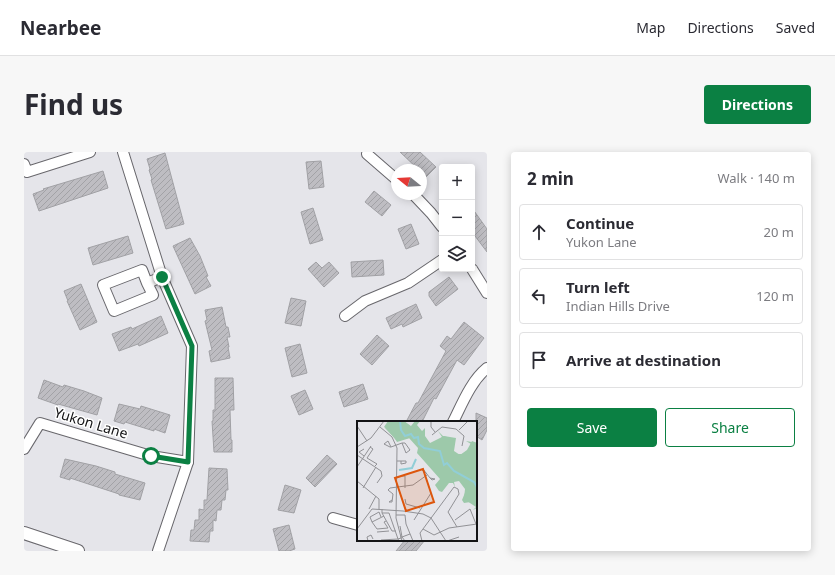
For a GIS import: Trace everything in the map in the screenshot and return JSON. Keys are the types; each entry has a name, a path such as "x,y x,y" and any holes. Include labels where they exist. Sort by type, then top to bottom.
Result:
{"street":[{"path":"24,164 26,172 90,152"},
{"path":"123,152 162,277 192,346 188,462 158,551"},
{"path":"367,154 391,175"},
{"path":"419,200 432,213 439,223"},
{"path":"345,316 365,301 408,283 439,262"},
{"path":"142,270 147,283 152,295 114,311 103,285 142,270"},
{"path":"474,272 487,293"},
{"path":"147,283 162,277"},
{"path":"454,421 469,390 487,368"},
{"name":"Yukon Lane","path":"24,449 40,423 151,456 188,462"},
{"path":"333,518 357,525"},
{"path":"24,533 78,551"}],"building":[{"path":"400,152 420,152 436,167 427,176 427,164 413,164"},
{"path":"165,153 184,224 166,229 151,180 147,159"},
{"path":"321,161 324,187 309,189 306,162"},
{"path":"103,171 108,188 39,211 33,194 44,190 43,189"},
{"path":"374,191 391,205 382,216 365,202"},
{"path":"313,208 323,240 310,244 301,212"},
{"path":"475,212 487,229 487,252 475,236"},
{"path":"411,224 419,244 406,249 398,229"},
{"path":"128,236 133,253 93,265 88,248"},
{"path":"190,238 200,256 208,276 206,277 211,286 195,294 173,246"},
{"path":"383,260 384,275 352,277 351,262"},
{"path":"316,262 322,268 329,262 339,273 324,287 308,269"},
{"path":"449,277 458,289 436,306 429,296 429,292"},
{"path":"81,284 97,322 80,330 64,291"},
{"path":"291,298 306,301 301,326 285,323"},
{"path":"416,304 422,318 403,327 402,324 391,329 386,318"},
{"path":"222,307 226,327 228,327 230,337 227,337 230,358 211,362 209,351 212,350 205,321 207,320 205,310"},
{"path":"161,316 168,333 139,346 138,344 119,351 112,334 131,327 132,329"},
{"path":"464,322 484,338 464,365 457,360 436,399 434,398 422,421 407,421 446,351 440,346 447,336 451,339"},
{"path":"377,335 389,346 372,365 360,354"},
{"path":"300,344 307,373 292,377 285,348"},
{"path":"215,378 233,378 234,410 230,410 232,452 214,452 212,421 213,410 215,410"},
{"path":"44,380 63,387 64,385 84,391 102,398 97,415 38,398"},
{"path":"363,384 368,399 344,407 339,392"},
{"path":"305,390 313,409 299,415 291,396"},
{"path":"119,404 140,409 141,406 170,415 165,433 125,422 124,424 114,421"},
{"path":"476,413 487,418 487,430 482,440 477,437"},
{"path":"327,455 337,464 315,487 306,478"},
{"path":"65,459 96,466 115,472 115,474 145,483 140,500 119,495 70,478 70,480 60,477"},
{"path":"209,468 227,469 228,490 226,490 225,500 222,500 221,510 217,510 216,521 213,520 213,531 210,531 209,542 190,541 191,530 194,530 195,520 199,520 199,509 204,510 204,500 207,500"},
{"path":"285,485 301,490 294,513 278,510"},
{"path":"289,525 295,549 289,551 279,551 273,529"},
{"path":"404,541 424,541 416,551 396,551"}],"route":[{"path":"151,456 188,462 192,346 162,277"}]}
